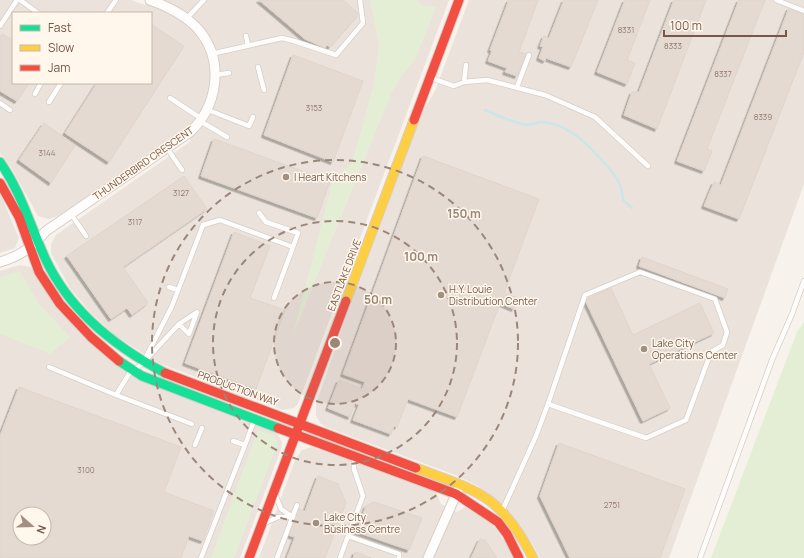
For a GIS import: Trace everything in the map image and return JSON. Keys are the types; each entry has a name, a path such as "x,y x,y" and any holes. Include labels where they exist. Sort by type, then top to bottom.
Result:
{"street":[{"name":"THUNDERBIRD CRESCENT","path":"0,262 17,257 38,240 46,231 190,132 208,110 215,86 215,75 211,54 202,34 186,19 153,0"},
{"name":"EASTLAKE DRIVE","path":"249,558 431,78 459,0"},
{"name":"PRODUCTION WAY","path":"0,162 25,203 38,240 56,277 71,299 93,322 143,363 462,484 487,497 503,510 523,536 533,558"},
{"path":"0,183 19,217 39,272 60,304 108,353 133,371 180,392 295,436 456,494 496,521 507,534 518,558"},
{"path":"428,558 456,494 462,484"}],"lane":[{"path":"0,26 17,0"},
{"path":"20,0 37,12"},
{"path":"108,12 116,0"},
{"path":"186,19 204,0"},
{"path":"211,54 282,38 336,55 363,23 360,0"},
{"path":"776,0 804,10"},
{"path":"246,36 248,46"},
{"path":"517,87 528,55"},
{"path":"464,82 466,65"},
{"path":"258,67 264,90"},
{"path":"215,75 229,73"},
{"path":"431,78 454,86 464,82 487,80 545,95 595,117 648,166"},
{"path":"35,94 40,84"},
{"path":"49,102 60,84"},
{"path":"170,98 227,137"},
{"path":"0,103 10,110"},
{"path":"208,110 249,126 253,117"},
{"path":"167,148 182,170"},
{"path":"259,213 266,222 298,233 274,298"},
{"path":"71,214 86,236"},
{"path":"143,363 178,290 203,225 220,220 292,247"},
{"path":"496,521 503,510 536,436 585,295 640,272 715,299 727,332 723,345 711,352 686,420 646,438 548,404"},
{"path":"700,558 772,360 804,281"},
{"path":"169,288 178,290"},
{"path":"116,395 126,377 143,363 179,324 197,312 189,334 179,324"},
{"path":"48,367 192,424"},
{"path":"201,558 254,420"},
{"path":"195,445 202,428"},
{"path":"233,440 245,445"},
{"path":"340,558 363,496 354,469 354,457"},
{"path":"274,491 281,509 293,517"},
{"path":"277,558 297,505"},
{"path":"262,524 278,517 293,517"},
{"path":"348,536 399,554 399,558"}],"shaded area":[{"path":"0,0 131,0 145,5 146,0 449,0 298,404 294,408 283,410 159,363 116,336 91,313 70,288 51,253 51,244 56,235 191,141 183,130 60,215 49,219 38,216 11,167 0,153"},
{"path":"469,0 804,0 804,184 669,558 540,558 532,543 478,486 458,476 326,427 320,423 316,415 316,404 346,317 423,111 435,91"},
{"path":"0,193 19,238 15,248 0,253"},
{"path":"20,265 30,267 97,349 278,434 282,443 240,558 0,558 0,271"},
{"path":"312,447 436,492 441,504 457,512 465,507 491,523 515,558 259,558 295,460 302,450"}],"green space":[{"path":"370,0 418,0 421,5 436,7 415,60 403,74 392,92 293,335 333,179 352,163 373,87 379,46"},
{"path":"20,271 39,304 70,337 50,354 0,334 0,277"},
{"path":"804,322 804,558 711,558 797,332"},
{"path":"258,430 275,436 277,441 276,447 234,558 211,558"}],"building":[{"path":"259,0 343,0 359,14 330,47 327,45 325,48 305,39"},
{"path":"509,0 538,0 519,52 526,54 517,76 505,72 507,68 488,61 492,51 490,50"},
{"path":"564,0 598,0 571,67 546,58 545,61 539,58 543,47 540,46 544,36 549,38"},
{"path":"625,0 650,0 627,60 635,63 627,84 597,72"},
{"path":"674,0 706,0 657,129 624,115 632,92 639,92"},
{"path":"739,0 765,0 707,149 712,151 704,171 677,161"},
{"path":"789,8 804,14 804,52 739,219 704,206 714,182 721,185"},
{"path":"152,25 184,46 109,162 65,133 96,84 152,84"},
{"path":"2,34 12,39 12,84 28,84 17,101 0,91 0,37"},
{"path":"293,55 363,81 333,162 264,135"},
{"path":"44,123 75,145 51,183 19,160"},
{"path":"214,139 330,181 317,218 201,176"},
{"name":"H.Y. Louie Distribution Center","path":"423,156 539,199 504,293 518,298 514,309 500,303 457,417 408,399 397,427 394,426 391,434 353,420 359,405 355,403 350,417 328,408 339,380 362,389 365,382 343,374"},
{"path":"184,176 207,209 123,267 148,303 132,315 127,308 111,319 67,256"},
{"path":"234,232 270,246 250,298 285,310 256,389 185,363"},
{"path":"642,257 728,289 725,298 639,266"},
{"name":"Lake City Operations Center","path":"611,288 633,335 700,303 714,333 649,364 670,408 643,421 585,300"},
{"path":"19,387 181,447 164,492 214,511 203,541 189,536 181,558 0,558 0,436"},
{"path":"559,443 685,489 660,558 570,558 540,496"},
{"name":"Lake City Business Centre","path":"318,476 338,484 346,503 325,558 287,558 295,537 288,535 298,509 305,511"},
{"path":"374,502 422,518 409,550 357,532 366,506"},
{"path":"480,539 485,540 497,558 471,558"},
{"path":"355,552 371,558 353,558"}],"waterway":[{"path":"485,110 524,125 530,125 538,122 551,123 560,126 577,136 600,158 612,173 620,185 623,200 632,208"}],"traffic: fast":[{"path":"0,162 20,197 45,258 55,277 67,294 80,310 111,339 146,363 165,373"},
{"path":"119,361 142,376 278,428"}],"traffic: slow":[{"path":"346,301 414,120"},
{"path":"416,468 456,483 486,498 510,521 533,558"}],"traffic: jam":[{"path":"414,120 459,0"},
{"path":"0,183 19,217 39,272 60,304 91,337 119,361"},
{"path":"249,558 346,301"},
{"path":"165,373 416,468"},
{"path":"278,428 456,494 498,522 507,534 519,558"}],"place":[{"name":"I Heart Kitchens","path":"286,177"},
{"name":"H.Y. Louie Distribution Center","path":"441,295"},
{"name":"Lake City Operations Center","path":"644,349"},
{"name":"Lake City Business Centre","path":"316,523"}]}
